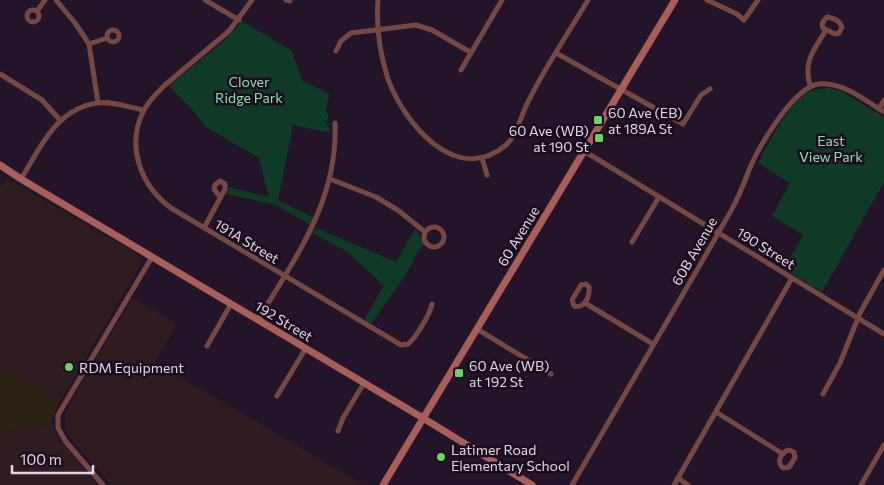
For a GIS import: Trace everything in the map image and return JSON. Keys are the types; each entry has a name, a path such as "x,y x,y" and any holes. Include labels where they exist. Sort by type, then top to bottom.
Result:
{"main road":[{"name":"60 Avenue","path":"383,485 675,0"},
{"name":"192 Street","path":"0,165 532,485"},
{"name":"192 Street","path":"0,170 21,179"}],"street":[{"path":"37,11 45,0"},
{"path":"56,0 89,44 98,103"},
{"path":"206,0 239,20"},
{"path":"21,179 47,135 60,120 76,110 98,103 119,104 143,110 165,85 229,31 252,0"},
{"path":"378,0 378,29 386,70 400,103 411,120 429,140 446,152 465,159 482,158 494,153 510,140 518,128 530,98 588,0"},
{"path":"461,70 502,0"},
{"path":"707,0 737,14 744,20 758,0"},
{"path":"336,51 341,42 351,33 409,25 422,26 432,30 470,52"},
{"path":"826,30 808,64 807,72 810,85 839,86 881,110 884,100"},
{"path":"89,44 108,38"},
{"path":"556,53 683,124 701,95 710,89"},
{"path":"0,74 42,100 60,120"},
{"name":"60B Avenue","path":"572,485 734,205 753,161 779,118 794,98 810,85"},
{"name":"191A Street","path":"143,110 136,136 138,162 144,176 166,205 401,344 408,344 412,340 426,318 432,304"},
{"path":"258,320 318,215 330,179 334,156 335,123"},
{"name":"190 Street","path":"584,151 884,334"},
{"path":"482,158 487,175"},
{"path":"330,179 382,200 425,232"},
{"path":"204,228 220,197"},
{"path":"632,242 659,197"},
{"path":"429,228 438,228 443,233 440,246 433,248 427,245 424,240 425,232 429,228"},
{"path":"103,485 66,442 58,428 58,415 152,257"},
{"path":"823,394 840,363 858,318 884,270"},
{"path":"674,485 792,278"},
{"path":"586,284 590,291 585,302 578,307 574,306 572,300 582,285 586,284"},
{"path":"585,302 653,344"},
{"path":"207,346 231,304"},
{"path":"477,329 551,374"},
{"path":"277,396 306,348"},
{"path":"338,431 343,418 364,383"},
{"path":"716,412 783,454"},
{"path":"861,485 884,445"},
{"path":"678,478 688,485"}],"shaded area":[{"path":"8,179 132,251 141,258 142,262 60,402 0,366 0,186"},
{"path":"133,298 177,324 155,362 364,485 111,485 70,438 65,427 65,416 70,402"},
{"path":"0,366 60,402 54,413 52,424 0,433"},
{"path":"52,424 58,438 99,485 0,485 0,433"}],"green space":[{"name":"Clover Ridge Park","path":"242,21 292,51 302,80 329,94 326,112 329,115 326,123 331,130 326,132 293,125 278,200 314,218 311,225 276,205 227,194 229,187 269,197 259,158 206,127 190,107 169,86 225,40"},
{"name":"East View Park","path":"829,88 841,91 884,117 884,182 822,292 784,269 803,235 772,216 790,183 758,163 778,127 797,101 809,92"},
{"path":"316,228 396,262 415,229 420,235 424,245 420,248 405,276 371,324 364,320 384,286 348,252 312,233"}],"place":[{"name":"60 Ave (EB) at 189A St","path":"598,120"},
{"name":"60 Ave (WB) at 190 St","path":"599,138"},
{"name":"RDM Equipment","path":"69,367"},
{"name":"60 Ave (WB) at 192 St","path":"459,373"},
{"name":"Latimer Road Elementary School","path":"441,457"}]}
